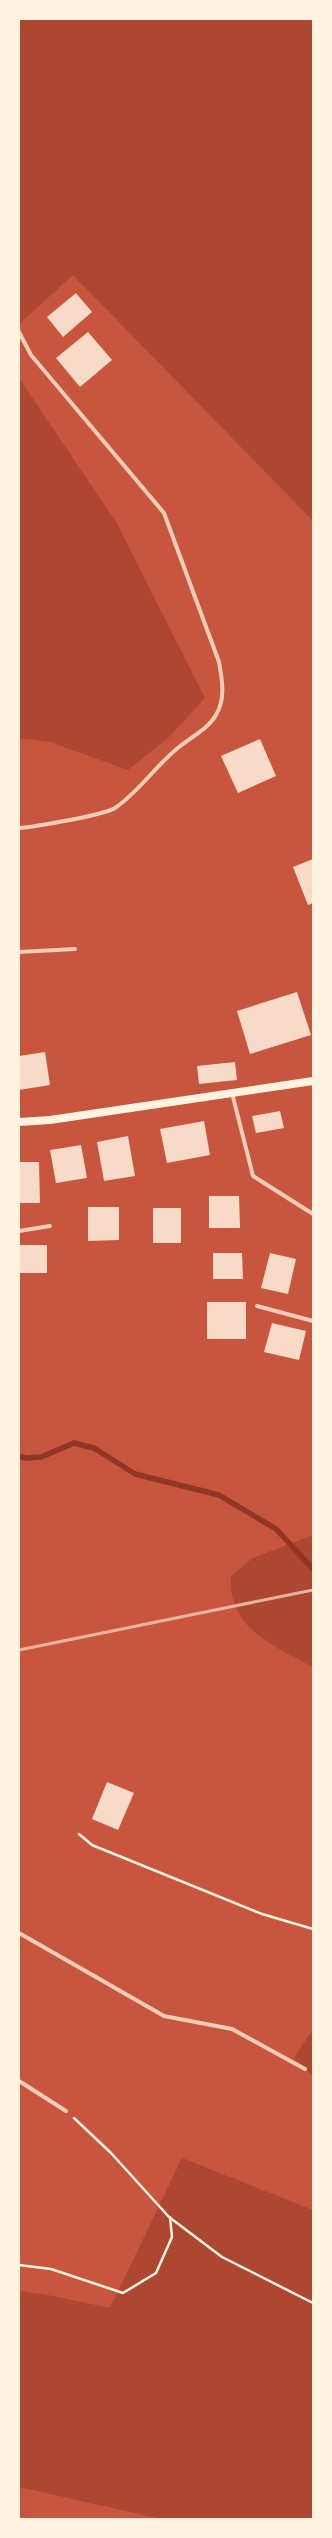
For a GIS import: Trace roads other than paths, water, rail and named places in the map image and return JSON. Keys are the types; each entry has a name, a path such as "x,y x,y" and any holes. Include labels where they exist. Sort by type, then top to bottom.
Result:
{"main road":[{"path":"19,1122 50,1120 313,1081"}],"street":[{"path":"19,332 31,356 164,513 219,662 224,685 216,716 198,733 178,748 154,773 114,809 34,827 19,828"},
{"path":"19,952 75,949"},
{"path":"232,1093 253,1176 313,1214"},
{"path":"19,1231 50,1226"},
{"path":"257,1306 313,1321"},
{"path":"19,1934 164,2016 232,2029 305,2069"},
{"path":"19,2081 66,2111"}],"waterway":[{"path":"19,1456 26,1458 41,1457 74,1443 94,1448 135,1474 219,1495 276,1529 313,1569"}],"railway":[{"path":"19,1650 313,1590"}]}
